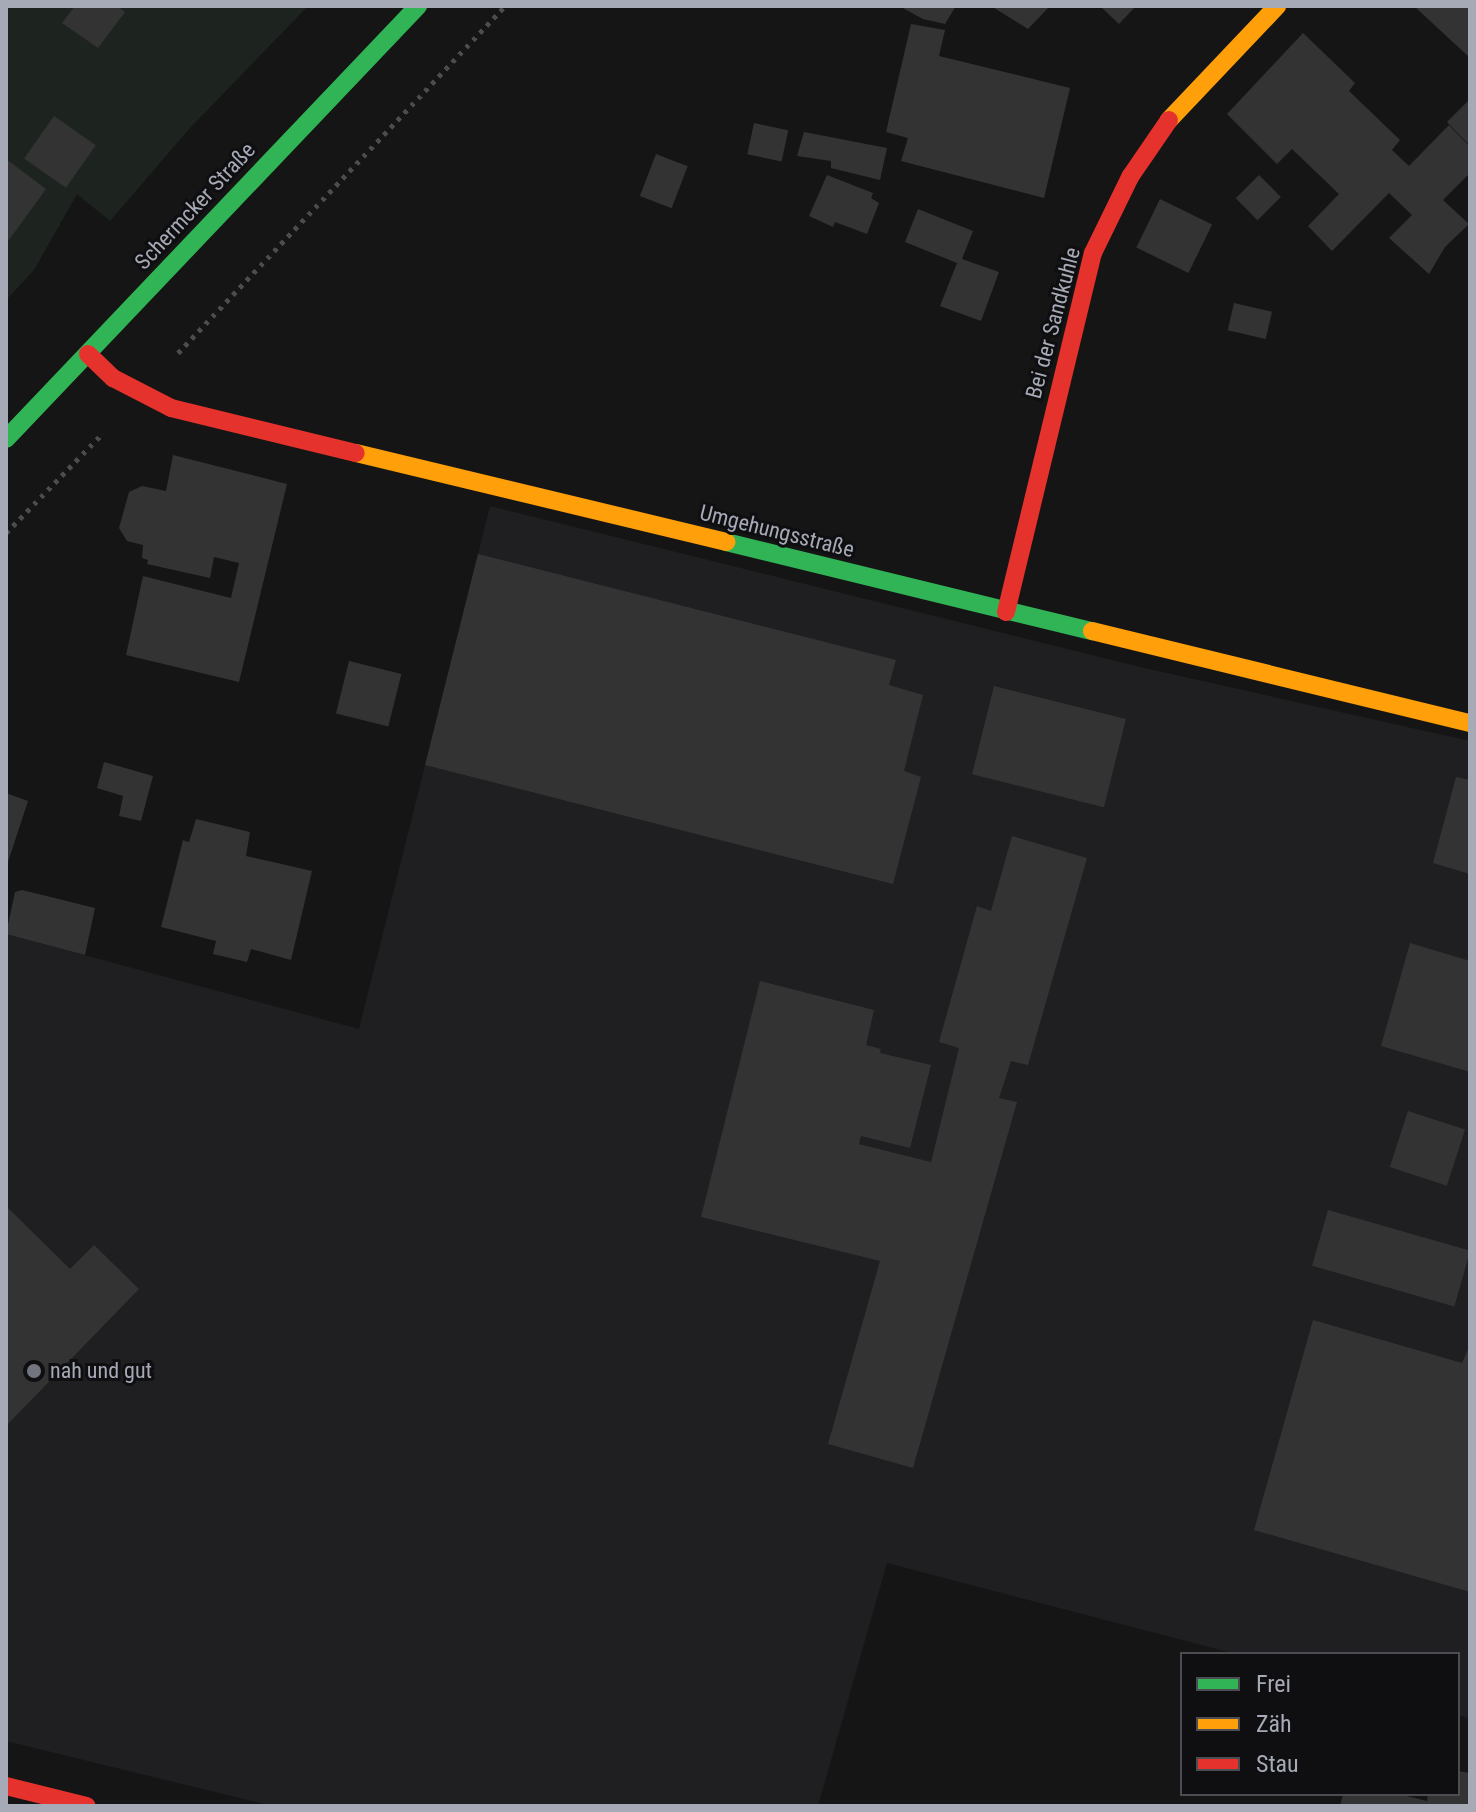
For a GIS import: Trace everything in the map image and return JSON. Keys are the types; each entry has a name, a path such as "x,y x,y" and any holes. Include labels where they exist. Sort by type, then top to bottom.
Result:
{"street":[{"name":"Schermcker Straße","path":"6,439 418,6"},
{"name":"Bei der Sandkuhle","path":"1006,612 1093,253 1130,177 1168,121 1277,6"},
{"name":"Umgehungsstraße","path":"88,354 113,378 140,395 171,408 1470,723"},
{"path":"6,1786 87,1806"}],"path":[{"path":"6,533 140,395 505,6"}],"shaded area":[{"path":"6,6 308,6 190,128 110,221 77,194 34,270 6,300"},
{"path":"490,506 1140,667 1470,741 1470,1719 1460,1716 1460,1652 1228,1652 887,1563 818,1806 272,1806 6,1741 6,934 359,1029"}],"building":[{"path":"75,6 117,6 125,12 98,48 62,23"},
{"path":"899,6 956,6 945,24 923,19"},
{"path":"991,6 1050,6 1028,29"},
{"path":"1100,6 1136,6 1119,24"},
{"path":"1414,6 1470,6 1470,58"},
{"path":"911,24 945,30 939,56 1070,88 1044,198 901,161 908,138 886,132"},
{"path":"1303,33 1355,83 1349,91 1400,140 1392,150 1409,166 1449,125 1470,147 1470,173 1443,200 1469,224 1445,247 1429,274 1389,238 1412,215 1389,193 1332,251 1308,226 1339,194 1292,149 1277,164 1227,114"},
{"path":"1470,99 1470,146 1447,122"},
{"path":"54,116 96,145 66,188 24,159"},
{"path":"754,123 788,130 782,162 747,154"},
{"path":"804,132 887,148 880,180 831,168 831,161 797,156"},
{"path":"656,154 688,166 672,208 640,196"},
{"path":"6,159 46,189 9,240 6,238"},
{"path":"827,175 873,193 871,198 879,203 867,234 835,222 833,227 809,216"},
{"path":"1259,175 1281,197 1258,220 1236,198"},
{"path":"1160,199 1212,224 1188,273 1136,248"},
{"path":"918,209 973,231 962,259 999,272 981,321 940,306 957,263 905,242"},
{"path":"1234,303 1272,312 1266,339 1228,330"},
{"path":"173,455 287,484 239,682 126,655 143,576 231,598 239,563 214,557 210,578 147,564 148,560 142,558 143,545 127,541 119,528 129,492 142,486 166,491"},
{"path":"478,554 896,660 889,685 923,695 904,771 921,777 893,884 425,765"},
{"path":"349,661 401,674 388,726 336,713"},
{"path":"994,686 1126,719 1104,807 972,774"},
{"path":"104,762 153,776 141,821 119,816 123,796 97,788"},
{"path":"1456,777 1470,780 1470,874 1433,863"},
{"path":"6,793 28,801 7,865 6,865"},
{"path":"196,819 250,832 246,856 312,871 291,960 251,949 247,962 213,954 216,941 161,927 183,840 189,842"},
{"path":"1012,836 1087,858 1028,1065 1011,1061 999,1098 1017,1102 913,1468 828,1444 880,1261 701,1217 760,981 874,1010 866,1045 881,1049 880,1053 931,1065 910,1148 861,1136 859,1144 931,1162 959,1048 939,1042 977,906 991,911"},
{"path":"22,890 95,908 85,955 6,934 15,892"},
{"path":"1410,943 1470,961 1470,1072 1381,1046"},
{"path":"1408,1111 1465,1130 1447,1186 1390,1167"},
{"name":"nah und gut","path":"6,1206 70,1269 94,1245 139,1289 6,1426"},
{"path":"1328,1210 1470,1251 1454,1307 1312,1266"},
{"path":"1313,1320 1462,1363 1470,1345 1470,1592 1254,1530"},
{"path":"1460,1771 1470,1773 1470,1806 1340,1806 1342,1796 1407,1796 1427,1801 1428,1796 1460,1796"}],"traffic: fast":[{"path":"6,439 418,6"},
{"path":"726,542 1092,631"}],"traffic: slow":[{"path":"1169,120 1277,6"},
{"path":"356,453 726,542"},
{"path":"1092,631 1470,723"}],"traffic: jam":[{"path":"1006,612 1093,253 1130,177 1169,120"},
{"path":"88,354 113,378 171,408 356,453"},
{"path":"6,1786 87,1806"}],"place":[{"name":"nah und gut","path":"34,1371"}]}
